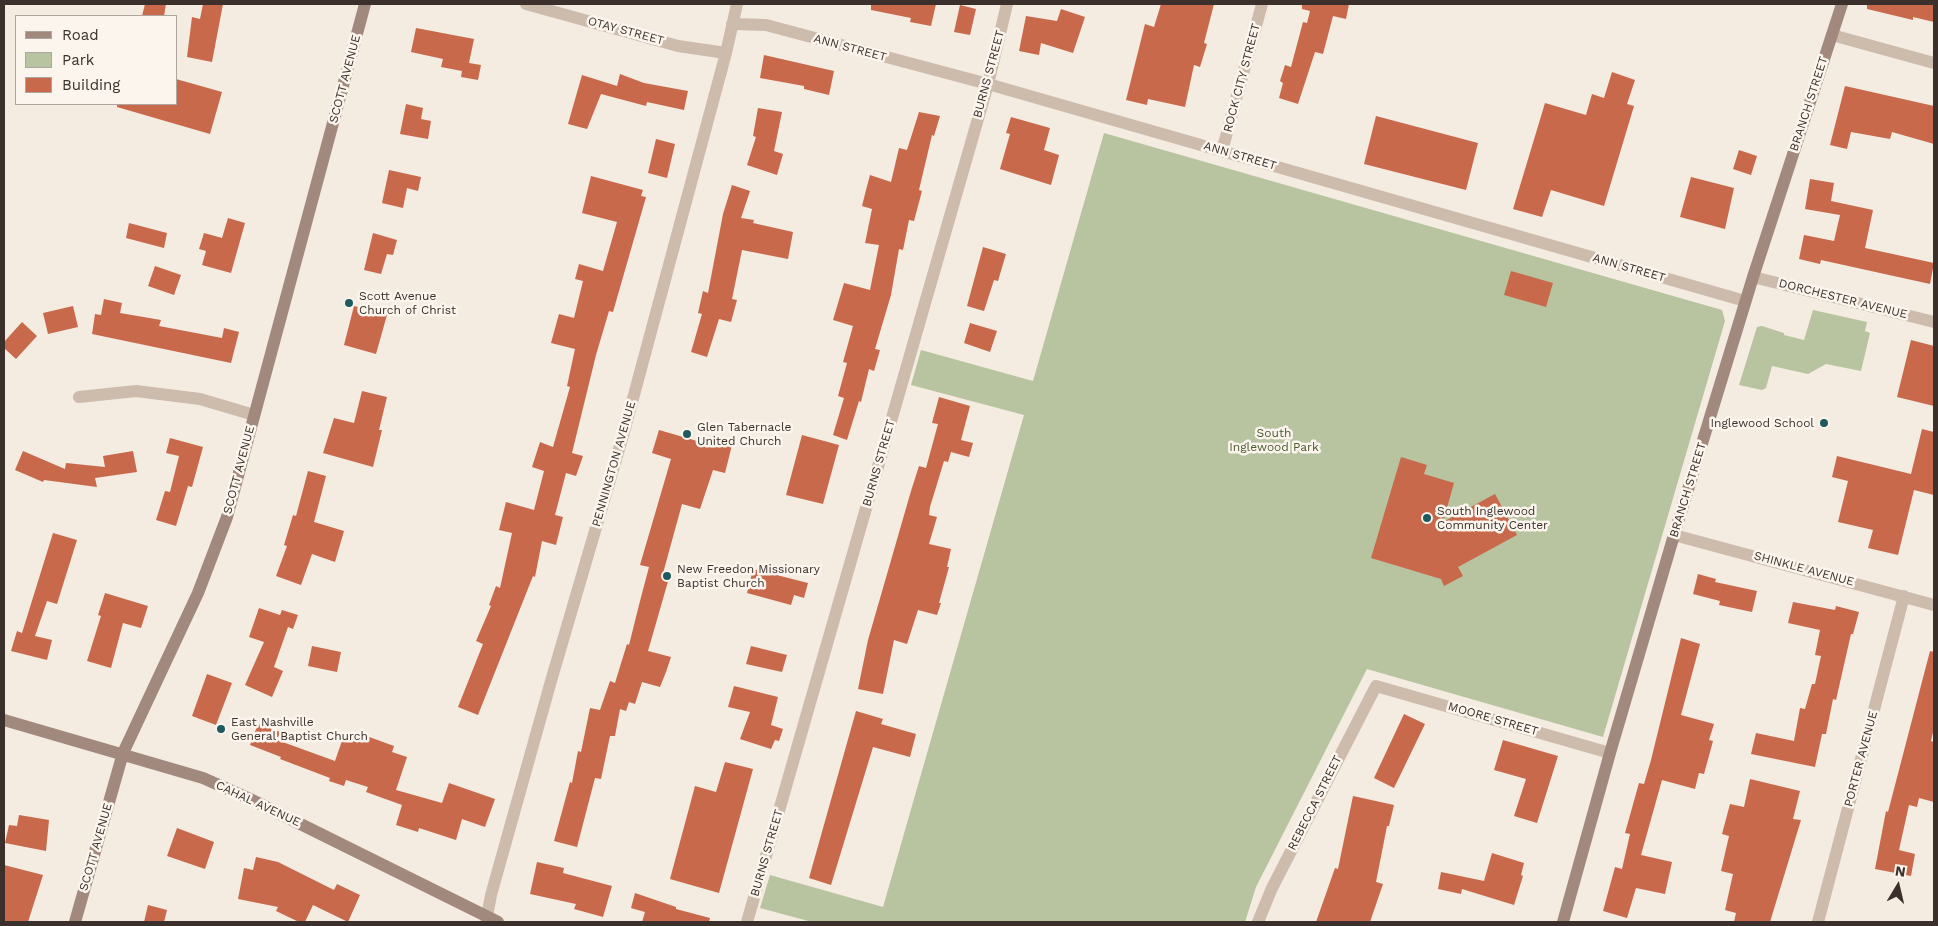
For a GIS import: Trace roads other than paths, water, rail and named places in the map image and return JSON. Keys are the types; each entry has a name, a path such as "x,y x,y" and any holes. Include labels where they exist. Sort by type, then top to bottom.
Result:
{"street":[{"name":"SCOTT AVENUE","path":"74,922 123,754 201,585 227,517 365,4"},
{"name":"OTAY STREET","path":"526,4 678,46 726,53"},
{"name":"PENNINGTON AVENUE","path":"490,921 491,895 548,690 624,432 726,53 737,4"},
{"name":"BURNS STREET","path":"747,922 988,84 1007,4"},
{"name":"ROCK CITY STREET","path":"1222,151 1262,4"},
{"name":"BRANCH STREET","path":"1563,922 1610,753 1752,277 1842,4"},
{"name":"ANN STREET","path":"732,24 766,26 988,84 1745,301"},
{"path":"1832,35 1934,63"},
{"name":"DORCHESTER AVENUE","path":"1752,277 1934,322"},
{"path":"79,397 136,391 200,399 254,415"},
{"name":"SHINKLE AVENUE","path":"1674,535 1934,605"},
{"name":"PORTER AVENUE","path":"1818,922 1904,596"},
{"name":"MOORE STREET","path":"1376,686 1610,753"},
{"name":"REBECCA STREET","path":"1258,922 1272,888 1376,686"},
{"name":"CAHAL AVENUE","path":"4,720 203,778 248,798 490,921"}],"place":[{"name":"Scott Avenue Church of Christ","path":"349,303"},
{"name":"Inglewood School","path":"1824,423"},
{"name":"Glen Tabernacle United Church","path":"687,434"},
{"name":"South Inglewood Community Center","path":"1427,518"},
{"name":"New Freedon Missionary Baptist Church","path":"667,576"},
{"name":"East Nashville General Baptist Church","path":"221,729"}],"park label":[{"name":"South Inglewood Park","path":"1274,440"}]}
